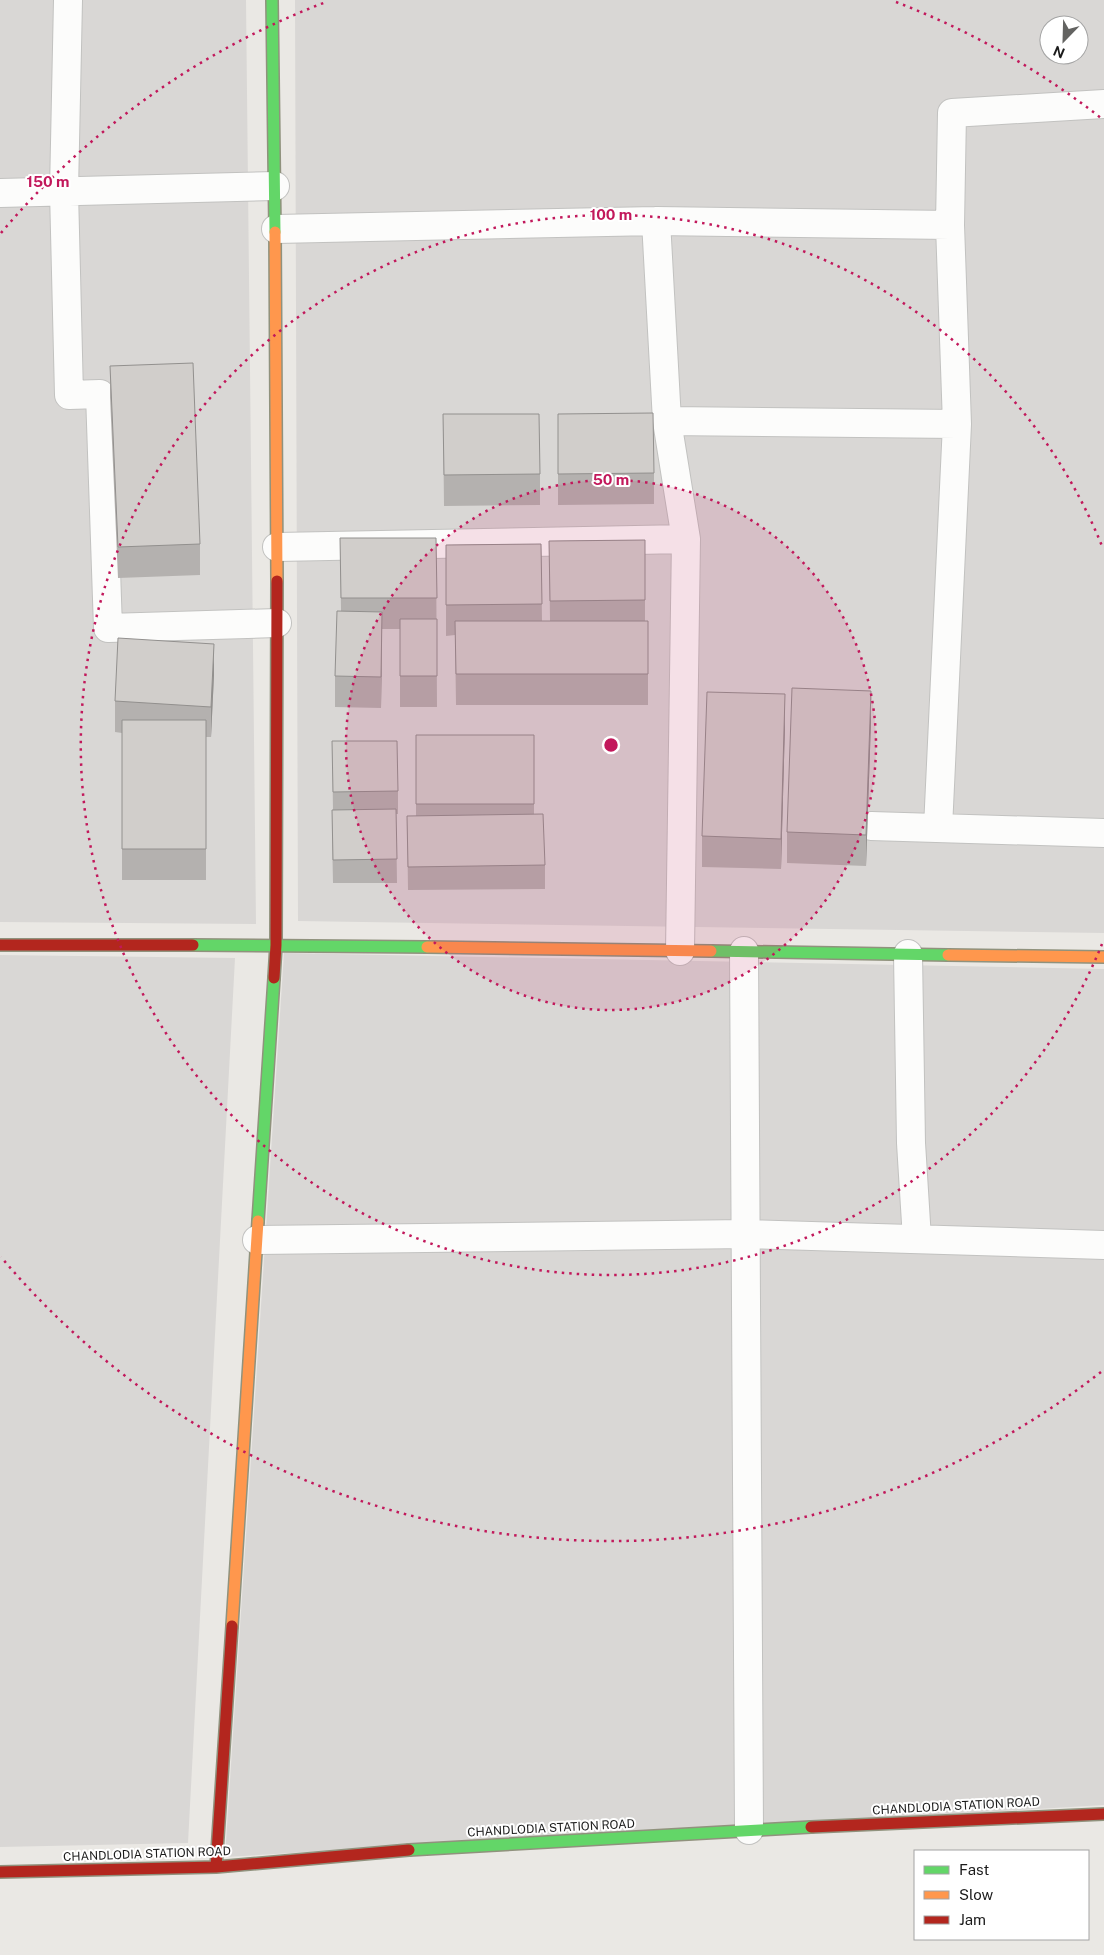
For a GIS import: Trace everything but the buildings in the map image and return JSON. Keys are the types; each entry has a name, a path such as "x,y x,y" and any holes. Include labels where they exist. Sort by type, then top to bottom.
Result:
{"street":[{"path":"68,0 64,191 69,395 100,394 108,628 277,623"},
{"path":"216,1867 276,945 276,229 272,0"},
{"path":"938,828 957,424 950,225 952,113 1104,104"},
{"path":"0,193 275,186"},
{"path":"276,229 656,220 950,225"},
{"path":"656,220 667,421 686,539 680,951"},
{"path":"667,421 957,424"},
{"path":"277,547 686,539"},
{"path":"871,826 1104,833"},
{"path":"0,945 276,945 1104,957"},
{"path":"744,951 749,1830"},
{"path":"908,954 911,1144 918,1239"},
{"path":"257,1240 746,1234 1104,1245"},
{"name":"CHANDLODIA STATION ROAD","path":"0,1872 216,1867 367,1852 749,1830 1104,1814"}],"shaded area":[{"path":"0,0 246,0 256,924 0,922"},
{"path":"295,0 1104,0 1104,933 298,921"},
{"path":"284,953 1104,969 1104,1805 225,1857"},
{"path":"0,955 235,958 188,1843 0,1847"}],"traffic: fast":[{"path":"272,0 275,232"},
{"path":"193,945 427,947"},
{"path":"711,951 948,955"},
{"path":"258,1221 274,978"},
{"path":"409,1850 811,1827"}],"traffic: slow":[{"path":"275,232 277,581"},
{"path":"427,947 711,951"},
{"path":"948,955 1104,957"},
{"path":"232,1626 258,1221"}],"traffic: jam":[{"path":"274,978 276,945 277,581"},
{"path":"0,945 193,945"},
{"path":"216,1867 232,1626"},
{"path":"811,1827 1104,1814"},
{"path":"0,1872 216,1867 409,1850"}]}
